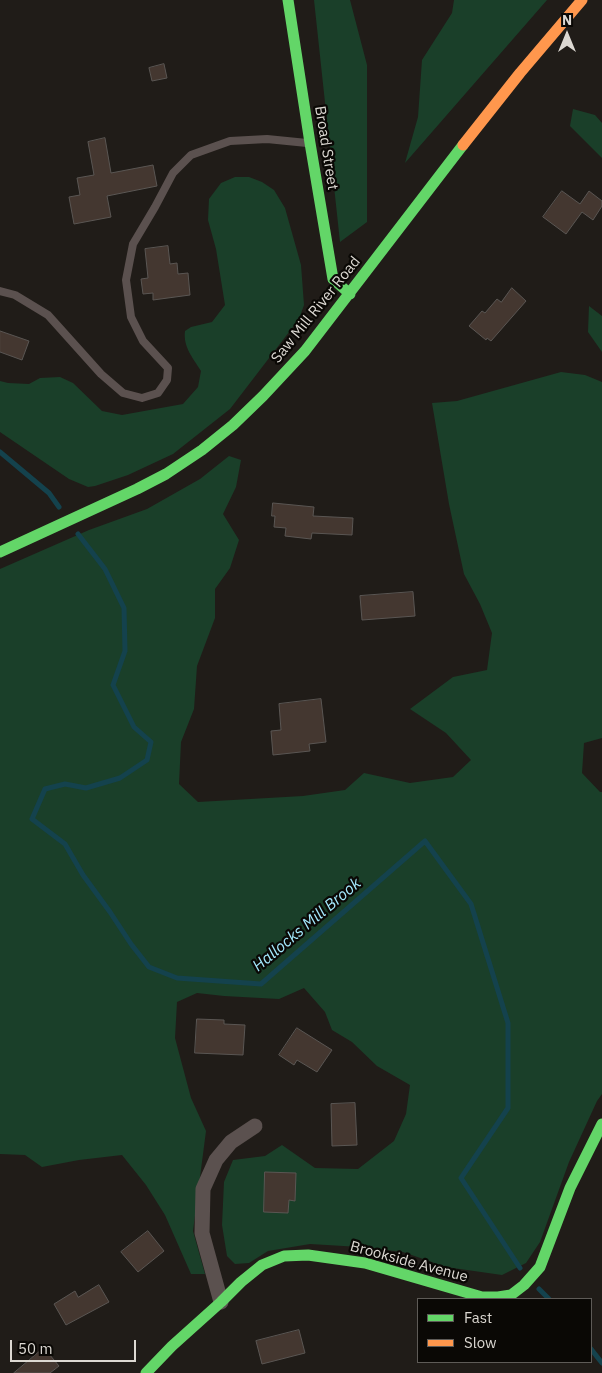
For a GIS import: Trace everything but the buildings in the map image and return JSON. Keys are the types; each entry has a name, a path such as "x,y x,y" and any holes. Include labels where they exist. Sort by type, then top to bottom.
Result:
{"main road":[{"name":"Broad Street","path":"288,0 310,143 334,279 350,294"},
{"name":"Saw Mill River Road","path":"0,552 150,483 209,445 237,421 305,351 456,154 520,73 582,0"},
{"name":"Brookside Avenue","path":"146,1373 172,1346 241,1282 262,1265 284,1256 308,1255 365,1263 482,1297 498,1297 511,1294 524,1285 540,1267 570,1188 602,1124"}],"street":[{"path":"221,1302 202,1233 203,1189 216,1160 231,1142 255,1126"}],"lane":[{"path":"0,291 15,295 48,315 101,374 123,392 142,398 158,393 168,380 168,368 143,342 131,317 126,280 133,244 173,173 191,155 230,141 267,139 310,143"}],"green space":[{"path":"314,0 350,0 367,65 367,222 340,242"},
{"path":"454,0 547,0 405,163 418,117 422,60 452,13"},
{"path":"573,109 595,115 602,123 602,158 570,126"},
{"path":"235,177 249,177 262,182 274,190 285,208 301,265 304,305 299,319 230,409 173,454 128,475 88,487 69,479 0,432 0,381 29,384 40,378 60,377 73,383 102,411 122,415 183,404 198,387 201,371 187,347 185,331 191,327 212,322 225,305 216,249 208,220 209,199 221,183"},
{"path":"589,306 602,316 602,352 588,332"},
{"path":"561,372 585,375 602,382 602,738 584,743 582,773 602,792 602,1094 569,1162 540,1242 526,1263 502,1275 446,1267 403,1252 310,1244 268,1251 249,1263 235,1264 227,1256 222,1225 224,1182 233,1160 265,1156 282,1145 315,1168 358,1169 394,1141 406,1114 410,1085 377,1066 352,1042 332,1030 325,1012 304,988 279,999 197,993 177,1002 175,1038 191,1098 206,1131 193,1231 205,1274 191,1274 165,1215 146,1185 122,1155 42,1167 25,1155 0,1154 0,569 89,530 147,509 200,479 229,456 241,460 236,487 223,514 239,540 230,568 215,589 215,618 197,666 194,709 181,742 179,784 198,802 303,796 345,790 364,773 410,783 453,777 471,760 446,733 410,709 453,677 487,670 492,633 480,604 464,574 449,504 432,403 457,401"}],"waterway":[{"name":"Hallocks Mill Brook","path":"0,452 49,493 59,507"},
{"name":"Hallocks Mill Brook","path":"78,534 105,569 124,608 125,651 113,685 134,727 151,742 147,760 120,778 86,788 65,784 45,789 32,819 65,844 83,875 149,967 177,978 261,984 425,841 471,904 508,1023 508,1108 461,1178 520,1268"},
{"name":"Hallocks Mill Brook","path":"539,1289 548,1298"},
{"name":"Hallocks Mill Brook","path":"592,1350 602,1363"}],"traffic: fast":[{"path":"288,0 333,279 350,294"},
{"path":"0,552 166,474 202,450 233,425 305,351 463,145"},
{"path":"146,1373 172,1346 241,1282 262,1265 284,1256 308,1255 365,1263 482,1297 511,1295 524,1285 540,1267 570,1188 602,1124"}],"traffic: slow":[{"path":"463,145 520,73 582,0"}]}
